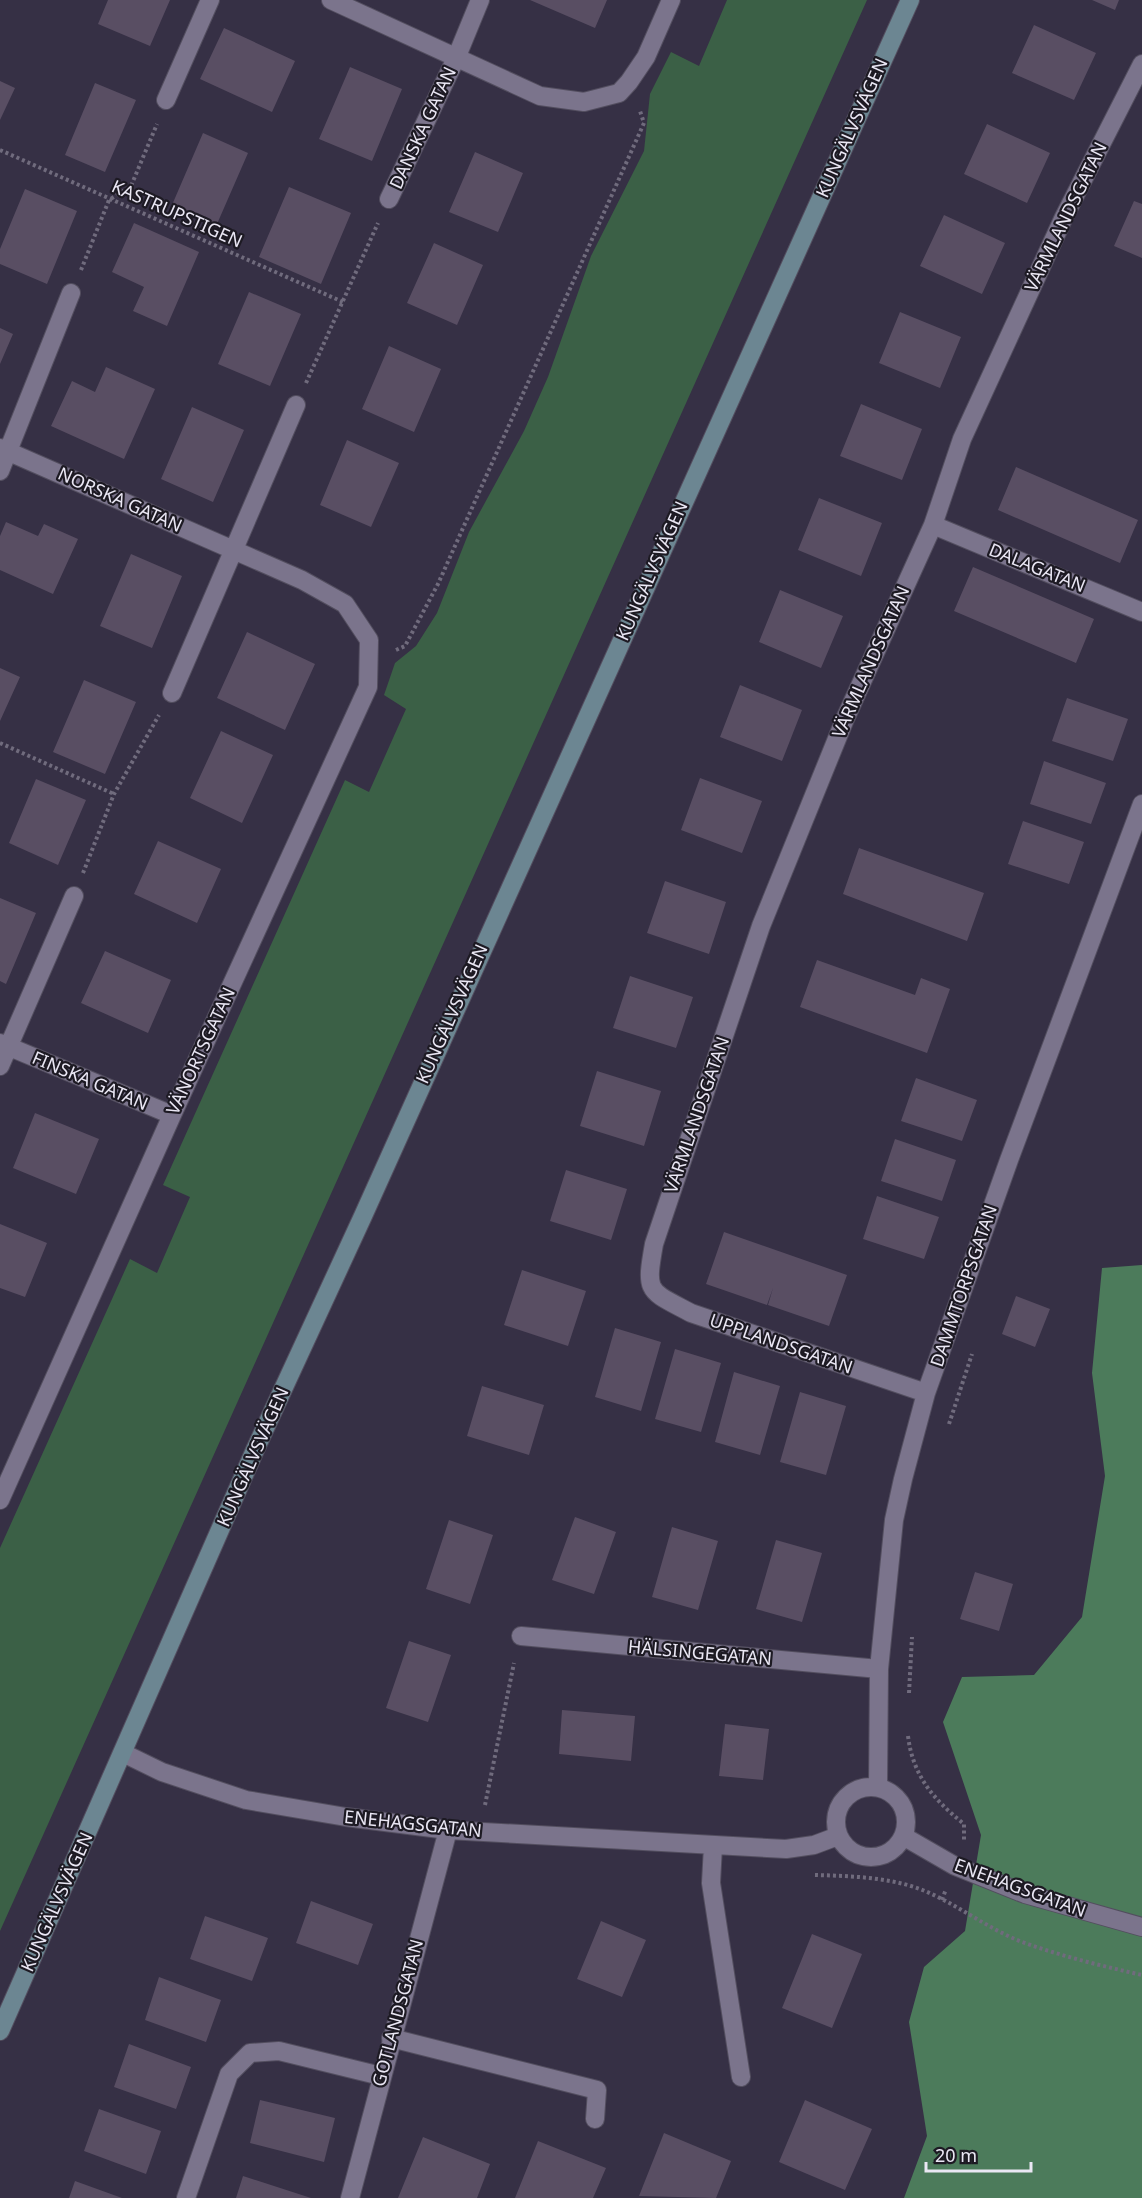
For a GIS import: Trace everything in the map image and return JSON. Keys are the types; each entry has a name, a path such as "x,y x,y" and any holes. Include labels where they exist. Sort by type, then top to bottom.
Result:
{"main road":[{"name":"KUNGÄLVSVÄGEN","path":"0,2031 255,1450 363,1216 910,0"}],"street":[{"path":"166,100 210,0"},
{"name":"DANSKA GATAN","path":"331,0 540,96 584,102 619,93 629,82 646,57 671,0"},
{"name":"DANSKA GATAN","path":"388,199 457,56 480,0"},
{"name":"VÄRMLANDSGATAN","path":"648,1278 657,1234 761,927 845,719 933,525 962,439 1064,217 1142,64"},
{"path":"0,471 4,450 71,293"},
{"path":"172,693 232,549 296,405"},
{"name":"NORSKA GATAN","path":"4,450 302,580 345,604"},
{"name":"DALAGATAN","path":"933,525 1142,612"},
{"name":"VÄNORTSGATAN","path":"0,1500 172,1115 368,687 369,640 345,604"},
{"name":"DAMMTORPSGATAN","path":"878,1788 879,1669 894,1520 927,1393 1067,999 1142,804"},
{"name":"FINSKA GATAN","path":"0,1066 4,1044 74,896"},
{"name":"FINSKA GATAN","path":"4,1044 172,1115"},
{"name":"UPPLANDSGATAN","path":"648,1278 656,1295 691,1313 927,1393"},
{"name":"HÄLSINGEGATAN","path":"521,1636 879,1669"},
{"name":"ENEHAGSGATAN","path":"123,1753 162,1772 246,1800 346,1817 448,1830 786,1849 814,1845 838,1836"},
{"path":"878,1788 890,1793 900,1803 905,1816 903,1836 890,1852 870,1858 851,1852 838,1836 835,1822 841,1803 857,1790 878,1788"},
{"name":"GOTLANDSGATAN","path":"350,2198 448,1830"},
{"name":"ENEHAGSGATAN","path":"903,1836 955,1866 1025,1894 1142,1927"},
{"path":"713,1846 711,1883 741,2077"},
{"path":"391,2038 597,2090 595,2119"},
{"path":"186,2198 229,2074 250,2053 279,2051 381,2076"}],"path":[{"path":"369,665 405,646 438,584 496,455 644,123 629,82"},
{"path":"71,293 109,200 131,186 166,100"},
{"name":"KASTRUPSTIGEN","path":"0,150 344,302"},
{"path":"296,405 344,302 388,199"},
{"path":"74,896 114,794 172,693"},
{"path":"0,743 114,794"},
{"path":"947,1429 976,1342"},
{"path":"908,1700 913,1631"},
{"path":"478,1831 521,1636"},
{"path":"908,1732 911,1760 925,1785 945,1808 964,1824 966,1835 942,1900"},
{"path":"805,1874 887,1880 920,1889 978,1922 1022,1942 1093,1964 1142,1975"}],"green space":[{"path":"727,0 867,0 0,1931 0,1548 130,1259 157,1273 190,1197 163,1185 345,780 369,792 406,709 384,695 395,663 416,646 437,613 469,532 524,431 548,377 591,256 644,151 650,94 671,52 699,66"},
{"path":"1142,1265 1142,2198 904,2198 927,2136 909,2022 924,1967 965,1931 981,1835 943,1722 962,1677 1034,1675 1082,1617 1105,1476 1092,1373 1102,1268"}],"building":[{"path":"108,0 170,0 150,46 98,24"},
{"path":"530,0 607,0 595,28"},
{"path":"1092,0 1119,0 1115,10"},
{"path":"1034,25 1096,53 1074,100 1012,73"},
{"path":"224,28 295,61 272,112 200,79"},
{"path":"350,67 402,89 372,161 319,139"},
{"path":"0,81 15,88 0,120"},
{"path":"95,83 136,100 105,172 65,155"},
{"path":"987,124 1050,153 1027,203 964,174"},
{"path":"203,133 248,153 217,224 172,205"},
{"path":"475,152 523,173 498,232 449,212"},
{"path":"289,187 351,213 321,284 259,257"},
{"path":"25,189 77,211 47,284 0,264 0,249"},
{"path":"1134,201 1142,204 1142,258 1114,246"},
{"path":"944,215 1005,243 982,294 920,266"},
{"path":"134,223 199,252 167,326 133,311 144,287 112,272"},
{"path":"434,243 483,265 457,325 407,303"},
{"path":"249,292 301,314 270,386 218,364"},
{"path":"900,312 961,337 940,388 879,363"},
{"path":"0,328 13,334 0,364"},
{"path":"389,346 441,369 414,432 362,409"},
{"path":"106,367 155,389 124,459 51,426 72,381 95,392"},
{"path":"861,404 922,429 902,480 840,456"},
{"path":"192,407 244,430 213,502 161,479"},
{"path":"347,440 399,463 371,527 320,505"},
{"path":"1016,467 1138,520 1120,563 998,510"},
{"path":"819,498 882,523 861,576 798,550"},
{"path":"6,522 38,536 44,524 78,539 53,594 0,570 0,536"},
{"path":"131,554 182,576 152,648 100,626"},
{"path":"973,567 1094,619 1076,663 954,611"},
{"path":"780,590 843,616 821,668 759,642"},
{"path":"247,632 315,664 285,730 217,698"},
{"path":"0,668 20,677 0,721"},
{"path":"84,680 136,702 105,774 53,752"},
{"path":"740,685 802,710 782,761 720,737"},
{"path":"1067,698 1128,719 1113,761 1052,741"},
{"path":"221,731 273,755 242,823 190,798"},
{"path":"1044,761 1106,783 1091,824 1030,804"},
{"path":"700,778 762,801 742,853 681,830"},
{"path":"36,779 86,800 58,865 9,843"},
{"path":"1023,821 1084,842 1069,884 1008,864"},
{"path":"158,841 221,869 197,923 134,894"},
{"path":"859,848 984,893 967,941 843,894"},
{"path":"665,881 726,902 709,954 647,933"},
{"path":"0,898 36,913 6,984 0,981"},
{"path":"105,951 171,980 148,1033 81,1003"},
{"path":"817,960 915,995 921,978 950,989 927,1053 800,1007"},
{"path":"630,976 693,997 676,1048 613,1028"},
{"path":"597,1071 661,1091 644,1146 580,1126"},
{"path":"916,1078 977,1100 962,1141 901,1121"},
{"path":"35,1113 99,1139 76,1194 13,1168"},
{"path":"895,1139 956,1160 942,1201 881,1181"},
{"path":"566,1170 627,1189 611,1240 550,1221"},
{"path":"877,1196 939,1217 924,1259 863,1239"},
{"path":"0,1224 47,1243 25,1297 0,1288"},
{"path":"724,1232 847,1275 829,1326 768,1305 773,1288 767,1305 706,1284"},
{"path":"522,1270 586,1291 568,1346 504,1325"},
{"path":"1016,1296 1050,1309 1035,1347 1002,1334"},
{"path":"615,1328 661,1342 641,1411 595,1397"},
{"path":"675,1349 721,1363 701,1432 655,1419"},
{"path":"734,1372 780,1386 760,1455 715,1442"},
{"path":"482,1386 544,1405 529,1455 467,1436"},
{"path":"800,1392 846,1406 826,1475 780,1462"},
{"path":"575,1517 616,1532 594,1594 552,1580"},
{"path":"449,1520 493,1535 470,1604 426,1589"},
{"path":"672,1527 718,1541 698,1610 652,1597"},
{"path":"776,1540 822,1553 802,1622 756,1609"},
{"path":"975,1572 1013,1584 999,1631 960,1619"},
{"path":"409,1641 451,1655 428,1722 386,1708"},
{"path":"562,1710 635,1716 631,1761 559,1754"},
{"path":"725,1724 769,1729 763,1780 719,1776"},
{"path":"311,1901 373,1924 358,1965 296,1943"},
{"path":"205,1916 268,1938 252,1981 190,1959"},
{"path":"601,1921 646,1940 622,1997 577,1979"},
{"path":"812,1934 862,1954 832,2028 782,2008"},
{"path":"159,1977 221,2000 206,2042 145,2020"},
{"path":"129,2044 191,2067 176,2109 114,2087"},
{"path":"260,2100 335,2118 324,2162 250,2143"},
{"path":"805,2100 872,2129 845,2190 779,2162"},
{"path":"99,2109 161,2131 146,2174 84,2151"},
{"path":"664,2133 731,2161 716,2198 639,2196"},
{"path":"423,2137 490,2164 477,2198 398,2198"},
{"path":"538,2141 606,2168 593,2198 515,2198"},
{"path":"243,2176 311,2198 236,2198"},
{"path":"75,2181 122,2198 69,2198"}]}
